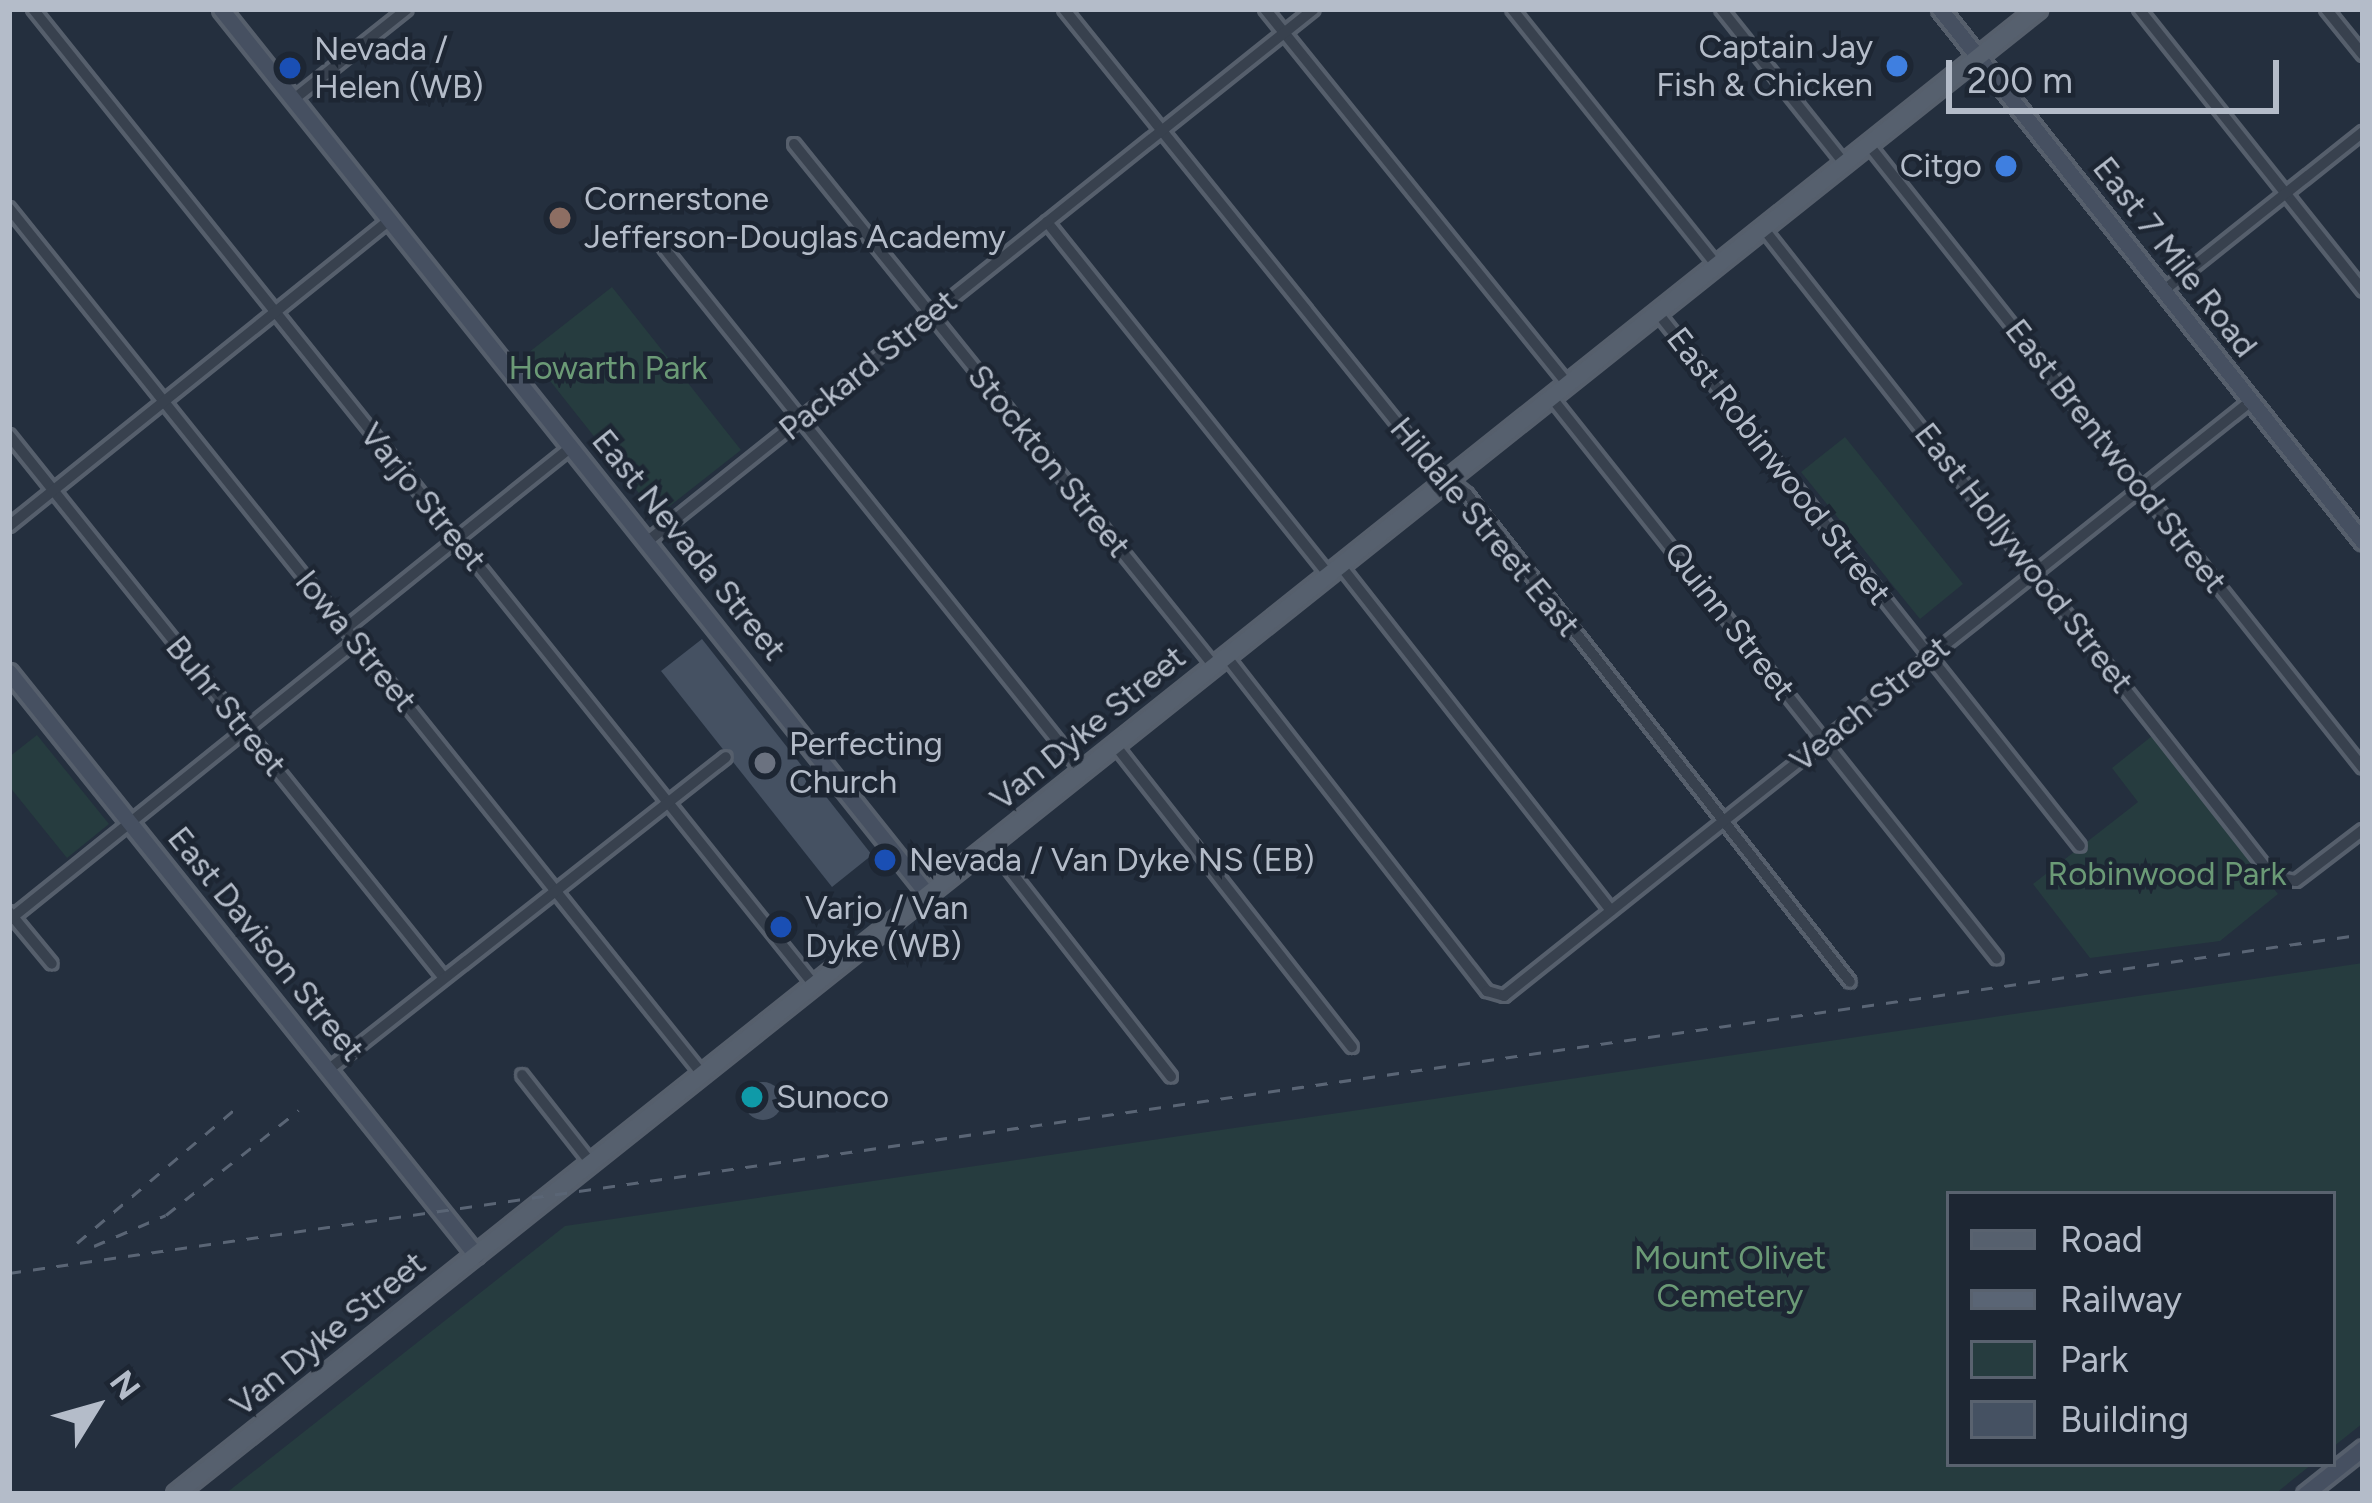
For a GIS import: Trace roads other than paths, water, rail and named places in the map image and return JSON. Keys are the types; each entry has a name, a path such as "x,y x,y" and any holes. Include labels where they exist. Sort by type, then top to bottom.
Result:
{"main road":[{"name":"Van Dyke Street","path":"176,1494 2038,9"}],"street":[{"name":"Varjo Street","path":"32,9 814,986"},
{"name":"East Nevada Street","path":"221,9 928,895"},
{"path":"294,100 407,9"},
{"name":"Hildale Street East","path":"1064,9 1449,478 1850,982"},
{"path":"1265,9 1568,384"},
{"name":"Packard Street","path":"648,541 1314,9"},
{"path":"1511,9 1716,265"},
{"path":"1721,9 1844,163"},
{"name":"East 7 Mile Road","path":"1940,9 2363,542"},
{"path":"2139,9 2363,291"},
{"path":"2326,9 2363,56"},
{"path":"2163,291 2363,132"},
{"name":"Stockton Street","path":"794,144 1487,991"},
{"name":"East Brentwood Street","path":"1868,144 2363,768"},
{"name":"Iowa Street","path":"9,208 702,1074"},
{"path":"9,526 391,219"},
{"path":"1046,222 1611,911"},
{"name":"East Hollywood Street","path":"1763,227 2288,881 2363,830"},
{"path":"664,248 1082,771"},
{"name":"East Robinwood Street","path":"1657,312 2080,846"},
{"name":"Quinn Street","path":"1552,397 1997,959"},
{"name":"Veach Street","path":"1487,991 1510,993 2251,400"},
{"name":"Buhr Street","path":"9,436 443,977"},
{"path":"346,628 572,446"},
{"path":"52,964 10,916 356,641"},
{"name":"East Davison Street","path":"9,672 476,1255"},
{"path":"1115,745 1352,1047"},
{"path":"328,1070 726,757"},
{"path":"990,845 1171,1077"},
{"path":"522,1075 591,1163"},
{"path":"2305,1494 2363,1448"}],"railway":[{"path":"9,1273 2363,934"},
{"path":"77,1243 236,1108"},
{"path":"94,1246 166,1215 299,1110"}],"place":[{"name":"Captain Jay Fish & Chicken","path":"1897,66"},
{"name":"Nevada / Helen (WB)","path":"290,68"},
{"name":"Citgo","path":"2006,166"},
{"name":"Cornerstone Jefferson-Douglas Academy","path":"560,218"},
{"name":"Perfecting Church","path":"765,763"},
{"name":"Nevada / Van Dyke NS (EB)","path":"885,860"},
{"name":"Varjo / Van Dyke (WB)","path":"781,927"},
{"name":"Sunoco","path":"752,1097"}],"park label":[{"name":"Howarth Park","path":"608,368"},
{"name":"Robinwood Park","path":"2167,874"},
{"name":"Mount Olivet Cemetery","path":"1730,1277"}]}
